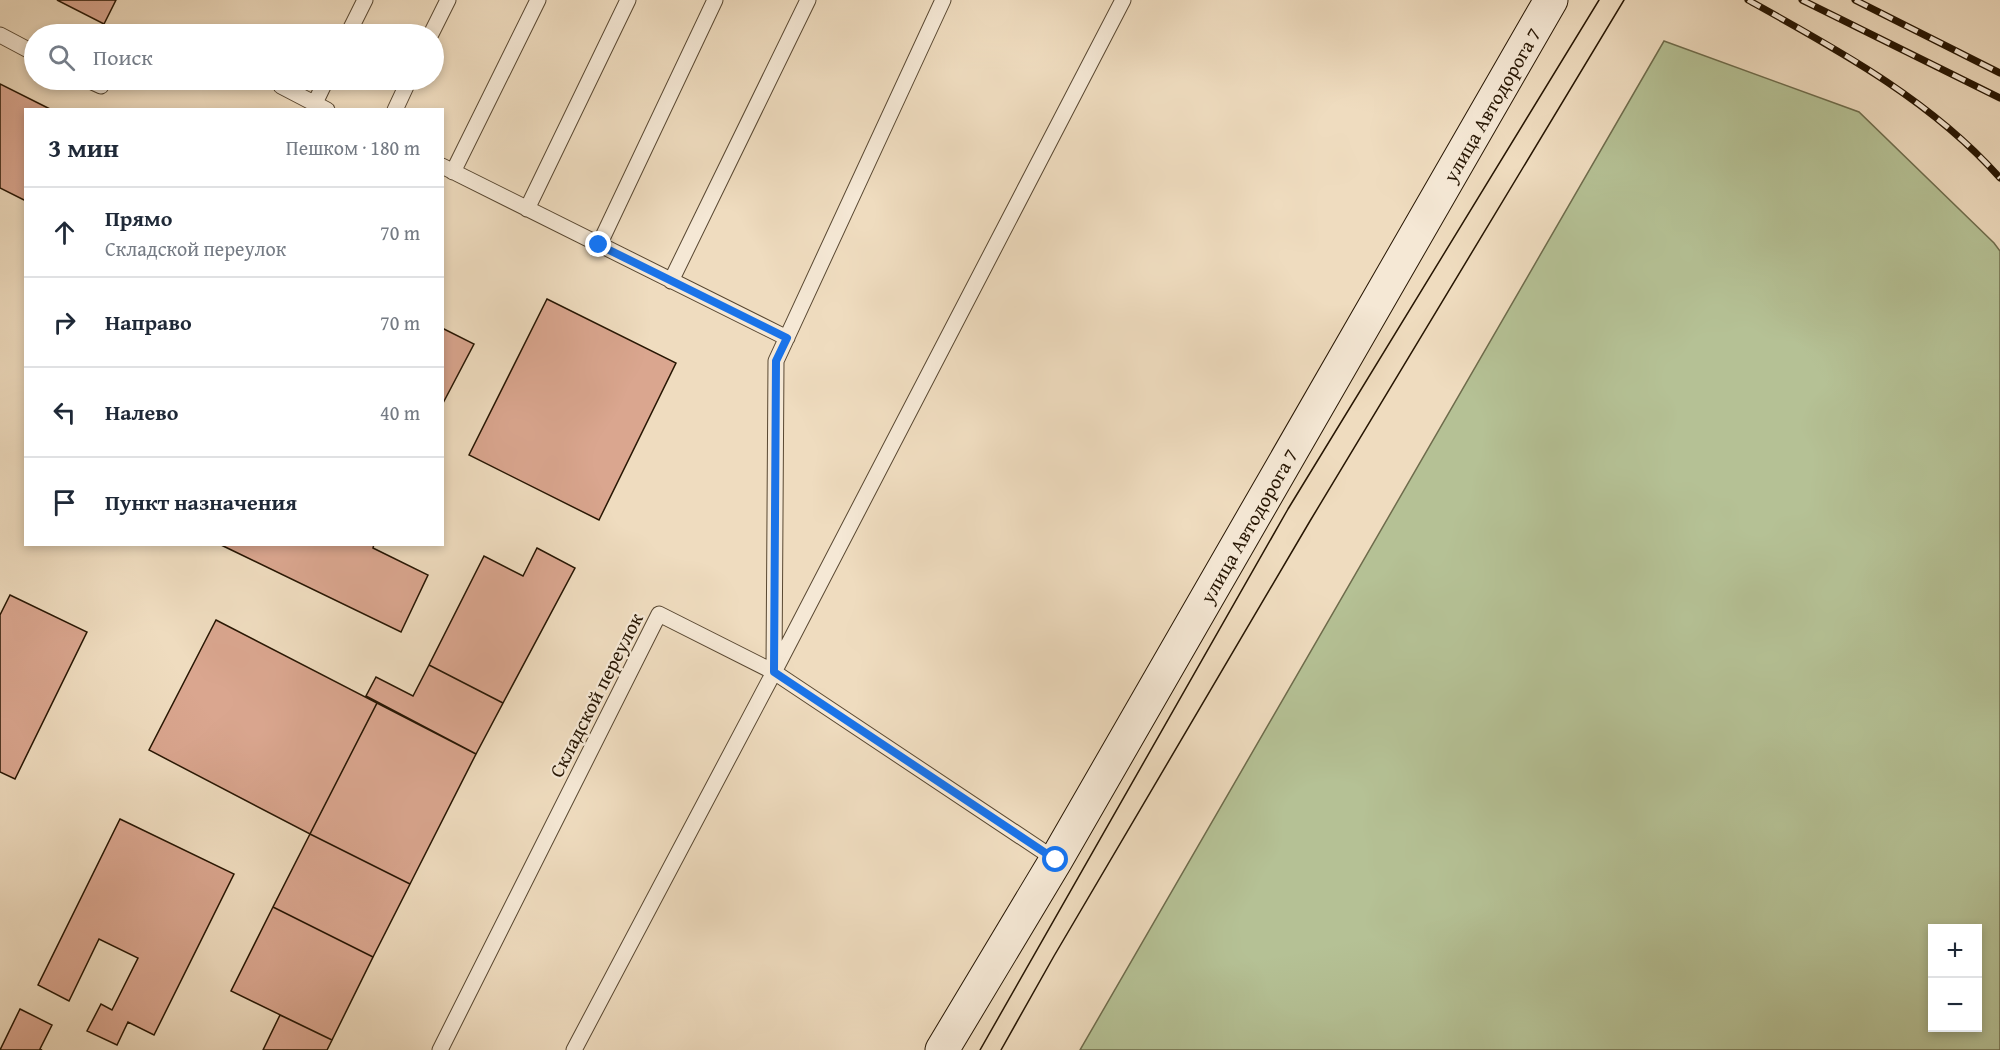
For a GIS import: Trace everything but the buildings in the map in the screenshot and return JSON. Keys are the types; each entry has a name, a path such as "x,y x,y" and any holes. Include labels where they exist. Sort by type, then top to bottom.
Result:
{"street":[{"name":"улица Автодорога 7","path":"942,1050 1056,860 1551,0"}],"lane":[{"path":"353,24 365,0"},
{"path":"436,24 448,0"},
{"path":"538,0 448,169 787,338"},
{"path":"527,209 628,0"},
{"path":"599,245 715,0"},
{"path":"671,281 808,0"},
{"path":"774,672 776,361 943,0"},
{"path":"574,1050 774,672 1123,0"},
{"path":"0,35 24,48"},
{"path":"289,90 321,106 324,90"},
{"path":"396,108 405,90"},
{"name":"Складской переулок","path":"440,1050 659,614 774,672 1056,860"}],"green space":[{"path":"1664,41 1859,112 2000,251 2000,1050 1080,1050"}],"tram line":[{"path":"980,1050 1288,509 1599,0"},
{"path":"1001,1050 1310,521 1624,0"}],"railway":[{"path":"1748,0 1882,78 1944,124 2000,178"},
{"path":"1802,0 2000,98"},
{"path":"1855,0 2000,73"}],"route":[{"path":"599,245 787,338 776,361 774,672 1056,860"}]}
